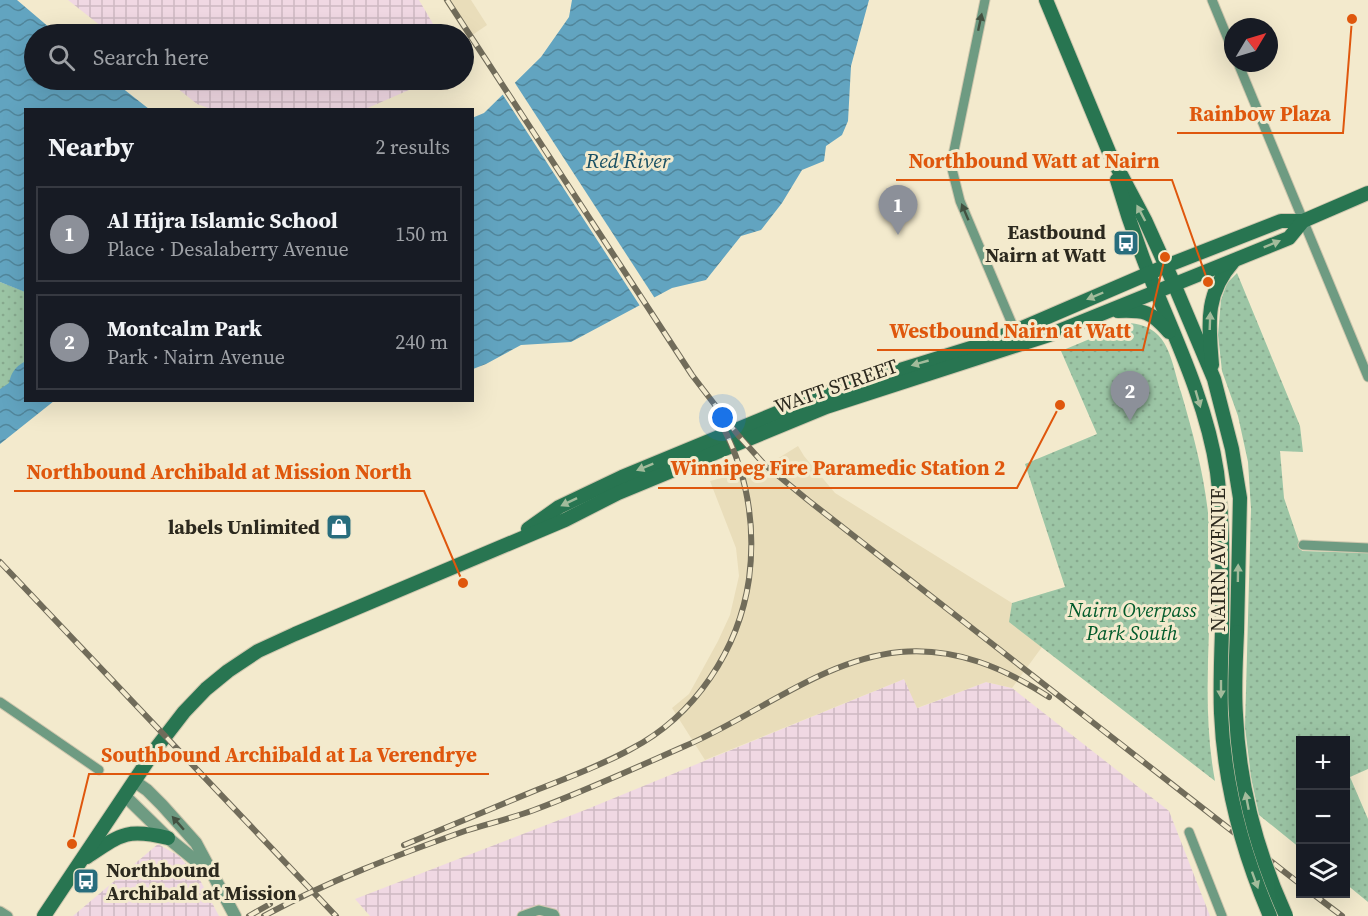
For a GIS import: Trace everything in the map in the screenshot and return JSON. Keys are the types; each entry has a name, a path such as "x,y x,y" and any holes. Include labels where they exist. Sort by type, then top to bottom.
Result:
{"main road":[{"name":"NAIRN AVENUE","path":"1046,0 1108,152 1131,226 1179,344 1194,387 1217,471 1222,541 1221,713 1226,767 1236,822 1270,916"},
{"name":"NAIRN AVENUE","path":"1108,152 1145,220 1214,379 1234,457 1240,498 1236,713 1240,764 1259,850 1270,882 1286,916"},
{"name":"WATT STREET","path":"742,434 823,394 971,348 1166,266 1281,221 1303,221 1368,194"},
{"name":"WATT STREET","path":"742,434 1021,345 1288,238 1303,221"},
{"path":"1214,379 1209,321 1211,304 1216,287 1236,259"},
{"path":"1107,312 1136,311 1156,317 1179,344"},
{"path":"44,916 171,727 191,704 228,670 258,651 565,520 742,434"},
{"path":"81,861 122,835 145,833 168,838"}],"street":[{"path":"985,0 951,165 960,201 1021,345"},
{"path":"1212,0 1224,29"},
{"path":"1242,72 1368,377"},
{"path":"1304,545 1368,548"},
{"path":"0,702 99,770"},
{"path":"134,782 147,790 196,843 235,916"},
{"path":"125,796 168,838 210,872"},
{"path":"1189,832 1222,916"},
{"path":"0,910 8,916"},
{"path":"522,916 539,910 554,915"}],"shaded area":[{"path":"68,0 419,0 433,24 98,24"},
{"path":"443,0 471,0 487,25 474,34 474,24 459,24"},
{"path":"180,90 409,90 368,108 208,108 197,104"},
{"path":"798,446 835,493 1012,603 1010,622 1042,647 1012,688 986,682 917,708 904,679 705,760 672,708 689,694 718,641 730,615 739,576 736,548 710,481 777,459"},
{"path":"904,679 918,708 986,682 1012,688 1169,811 1210,916 370,916 355,899 585,810"},
{"path":"158,844 179,856 200,880 219,916 73,916"}],"green space":[{"path":"1237,273 1300,426 1303,452 1280,451 1284,498 1302,551 1368,553 1368,769 1350,777 1350,736 1296,736 1296,845 1259,815 1251,777 1245,727 1251,509 1248,462 1238,416 1222,371 1218,335 1221,300 1227,283"},
{"path":"0,282 24,291 24,395 0,411"},
{"name":"Nairn Overpass Park South","path":"1128,323 1142,325 1152,330 1166,346 1191,428 1204,483 1210,539 1208,721 1215,781 1009,622 1012,603 1065,587 1025,464 1097,434 1061,351"},
{"path":"1350,777 1368,819 1368,902 1350,887"}],"water":[{"path":"0,0 17,0 45,24 24,24 24,90 125,90 148,108 24,108 24,292 0,282"},
{"name":"Red River","path":"572,0 869,0 851,66 848,121 842,135 826,146 824,161 802,170 782,203 761,230 741,236 706,280 672,288 571,342 521,345 474,369 474,117 484,113 541,57 569,17"},
{"path":"24,362 24,402 53,402 0,444 0,389 9,383 18,366"}],"pier":[{"path":"513,80 656,300 642,309 501,92"}],"railway":[{"path":"447,0 463,24"},
{"path":"474,41 692,375 738,435 764,464 1296,881"},
{"path":"404,845 586,770 631,749 654,735 675,718 710,678 724,655 744,605 751,559 748,500 738,462 722,425"},
{"path":"0,562 336,916"},
{"path":"264,916 313,891 388,859 465,831 534,810 591,787 711,734 816,677 871,657 921,651 960,656 1015,677 1049,697"},
{"path":"1318,898 1342,916"},
{"path":"249,916 270,904"}],"place":[{"name":"Rainbow Plaza","path":"1352,19"},
{"name":"Al Hijra Islamic School","path":"898,235"},
{"name":"Eastbound Nairn at Watt","path":"1126,243"},
{"name":"Westbound Nairn at Watt","path":"1165,257"},
{"name":"Northbound Watt at Nairn","path":"1208,282"},
{"name":"Winnipeg Fire Paramedic Station 2","path":"1060,405"},
{"name":"Montcalm Park","path":"1130,421"},
{"name":"labels Unlimited","path":"339,527"},
{"name":"Northbound Archibald at Mission North","path":"463,583"},
{"name":"Southbound Archibald at La Verendrye","path":"72,844"},
{"name":"Northbound Archibald at Mission","path":"86,881"}]}
